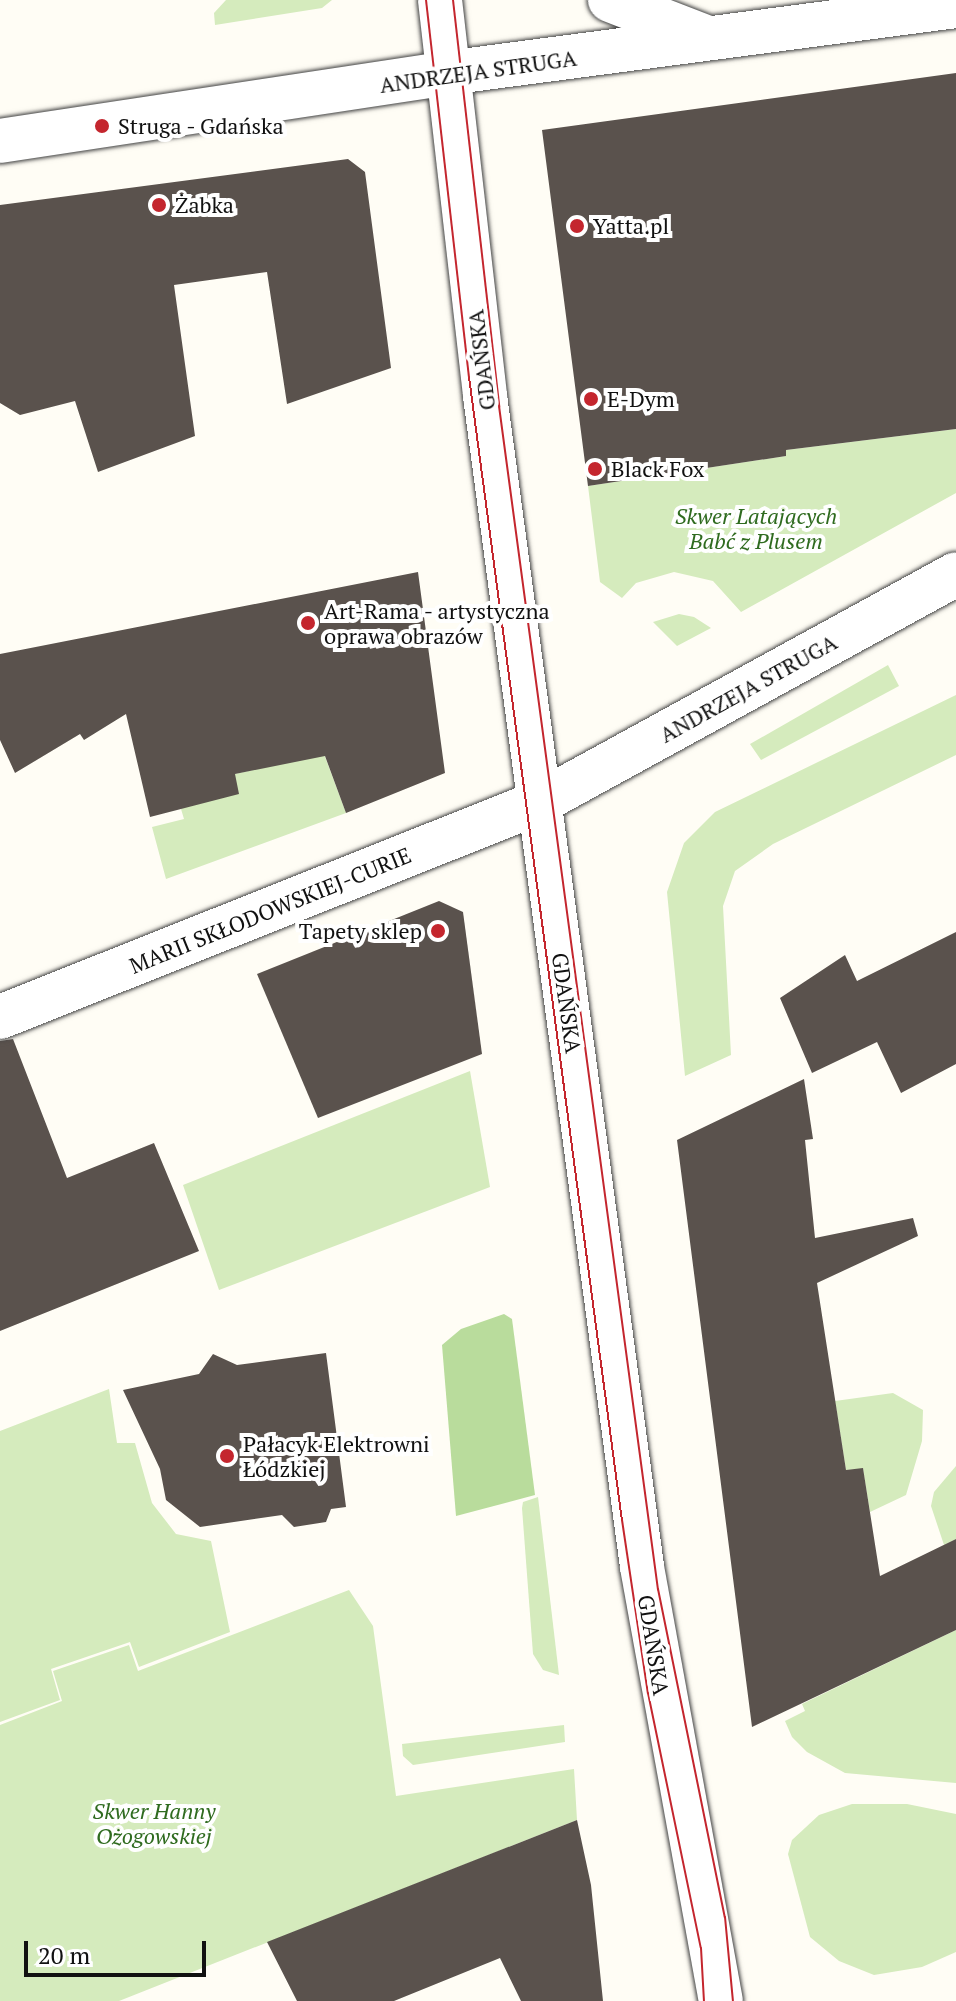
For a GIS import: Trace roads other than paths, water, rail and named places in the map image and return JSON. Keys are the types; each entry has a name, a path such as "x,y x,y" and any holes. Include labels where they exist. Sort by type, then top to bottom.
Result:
{"street":[{"name":"GDAŃSKA","path":"440,0 540,802 642,1567 721,2001"},
{"path":"610,0 717,40"},
{"name":"ANDRZEJA STRUGA","path":"0,141 447,73 717,40 956,6"},
{"name":"ANDRZEJA STRUGA","path":"540,802 956,574"},
{"name":"MARII SKŁODOWSKIEJ-CURIE","path":"0,1017 540,802"}],"tram line":[{"path":"426,0 469,377 622,1520 648,1693 701,1948 704,2001"},
{"path":"453,0 499,406 658,1589 725,1917 733,2001"}],"place":[{"name":"Struga - Gdańska","path":"102,126"},
{"name":"Żabka","path":"159,205"},
{"name":"Yatta.pl","path":"577,226"},
{"name":"E-Dym","path":"591,399"},
{"name":"Black Fox","path":"595,469"},
{"name":"Art-Rama - artystyczna oprawa obrazów","path":"308,623"},
{"name":"Tapety sklep","path":"438,931"},
{"name":"Pałacyk Elektrowni Łódzkiej","path":"227,1456"}],"park label":[{"name":"Skwer Latających Babć z Plusem","path":"756,528"},
{"name":"Skwer Hanny Ożogowskiej","path":"154,1822"}]}
